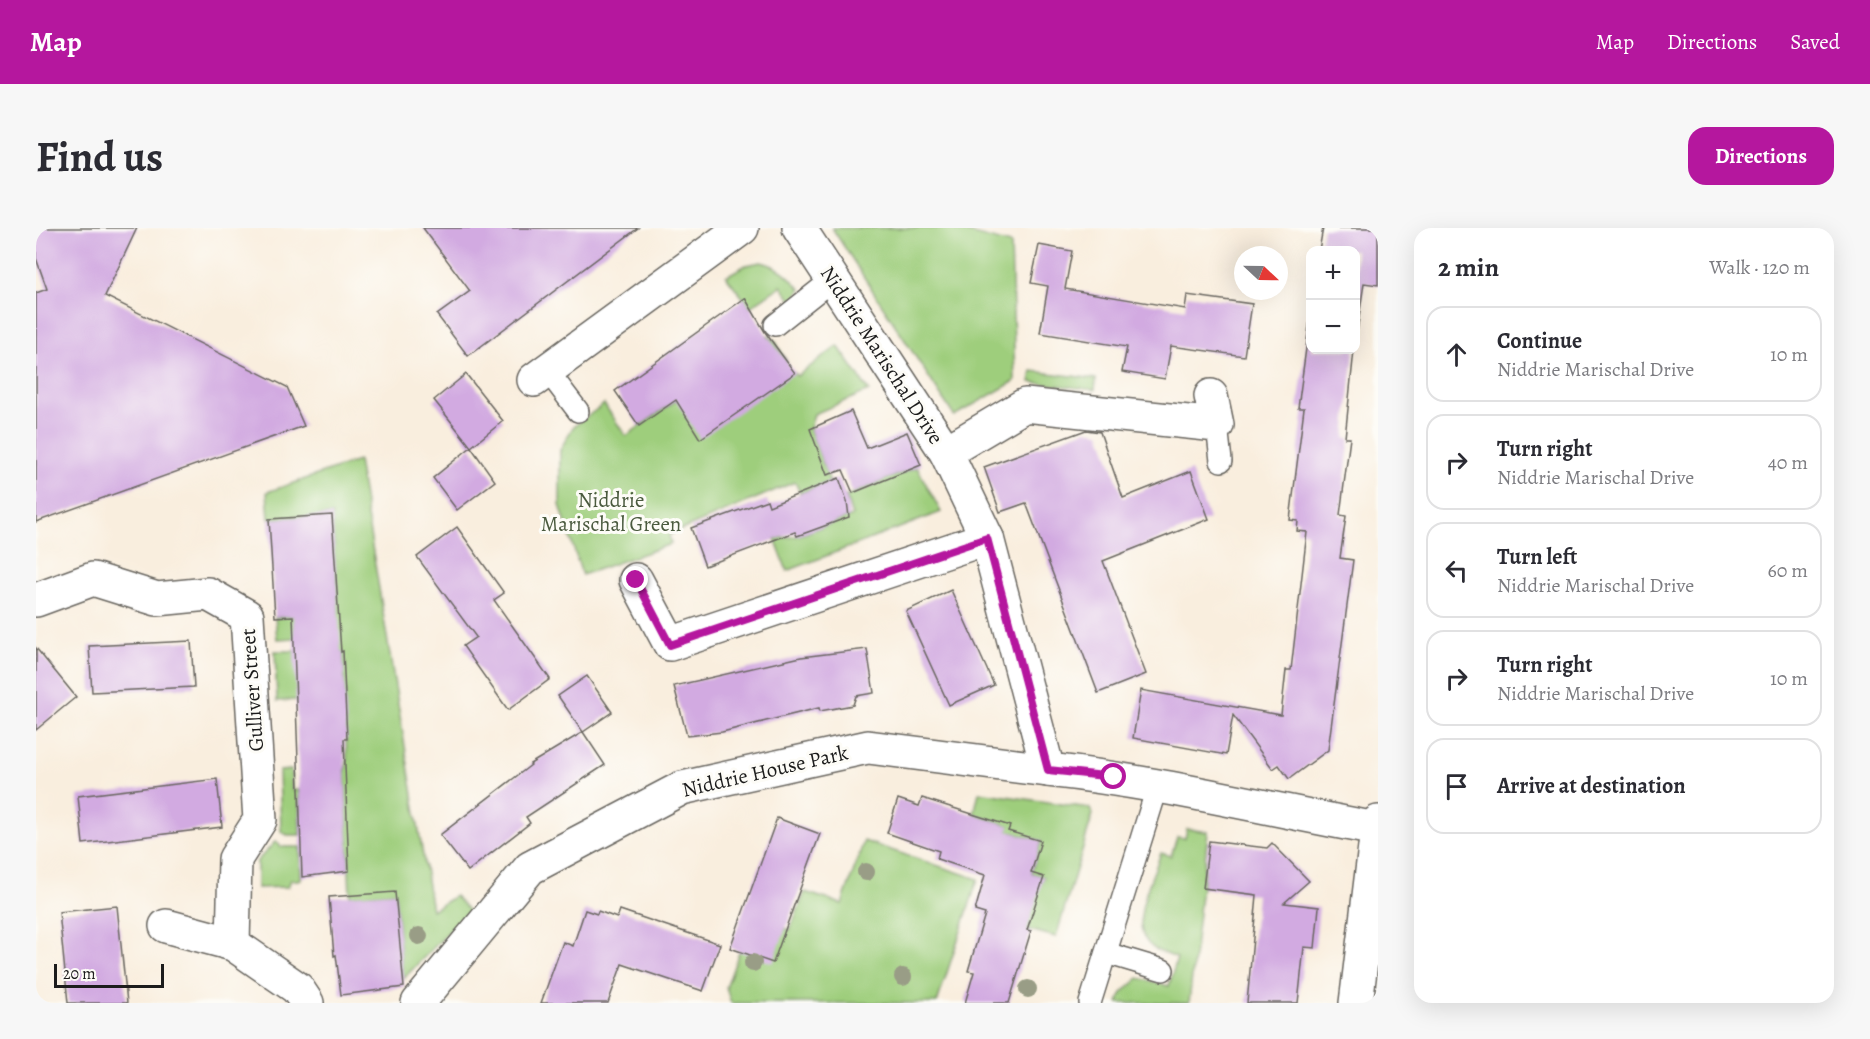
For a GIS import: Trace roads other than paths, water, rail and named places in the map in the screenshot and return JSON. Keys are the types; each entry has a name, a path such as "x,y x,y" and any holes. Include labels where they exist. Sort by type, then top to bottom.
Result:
{"street":[{"path":"540,375 742,228"},
{"name":"Niddrie Marischal Drive","path":"799,228 946,452 987,538 1048,770"},
{"name":"Niddrie Marischal Drive","path":"946,452 1025,405 1214,410"},
{"path":"636,580 670,645 987,538"},
{"name":"Gulliver Street","path":"36,600 93,579 157,599 208,594 247,616 260,820 235,859 233,944"},
{"name":"Niddrie House Park","path":"418,1003 530,868 682,788 868,747 1048,770"},
{"path":"1048,770 1114,777 1377,829"},
{"path":"1356,1003 1378,822"},
{"path":"166,926 233,944 297,988 307,1003"}],"lane":[{"path":"775,325 832,279"},
{"path":"540,375 578,411"},
{"path":"1214,410 1221,461"},
{"path":"1090,1003 1158,785"},
{"path":"1106,953 1163,970"}],"park label":[{"name":"Niddrie Marischal Green","path":"611,512"}]}
